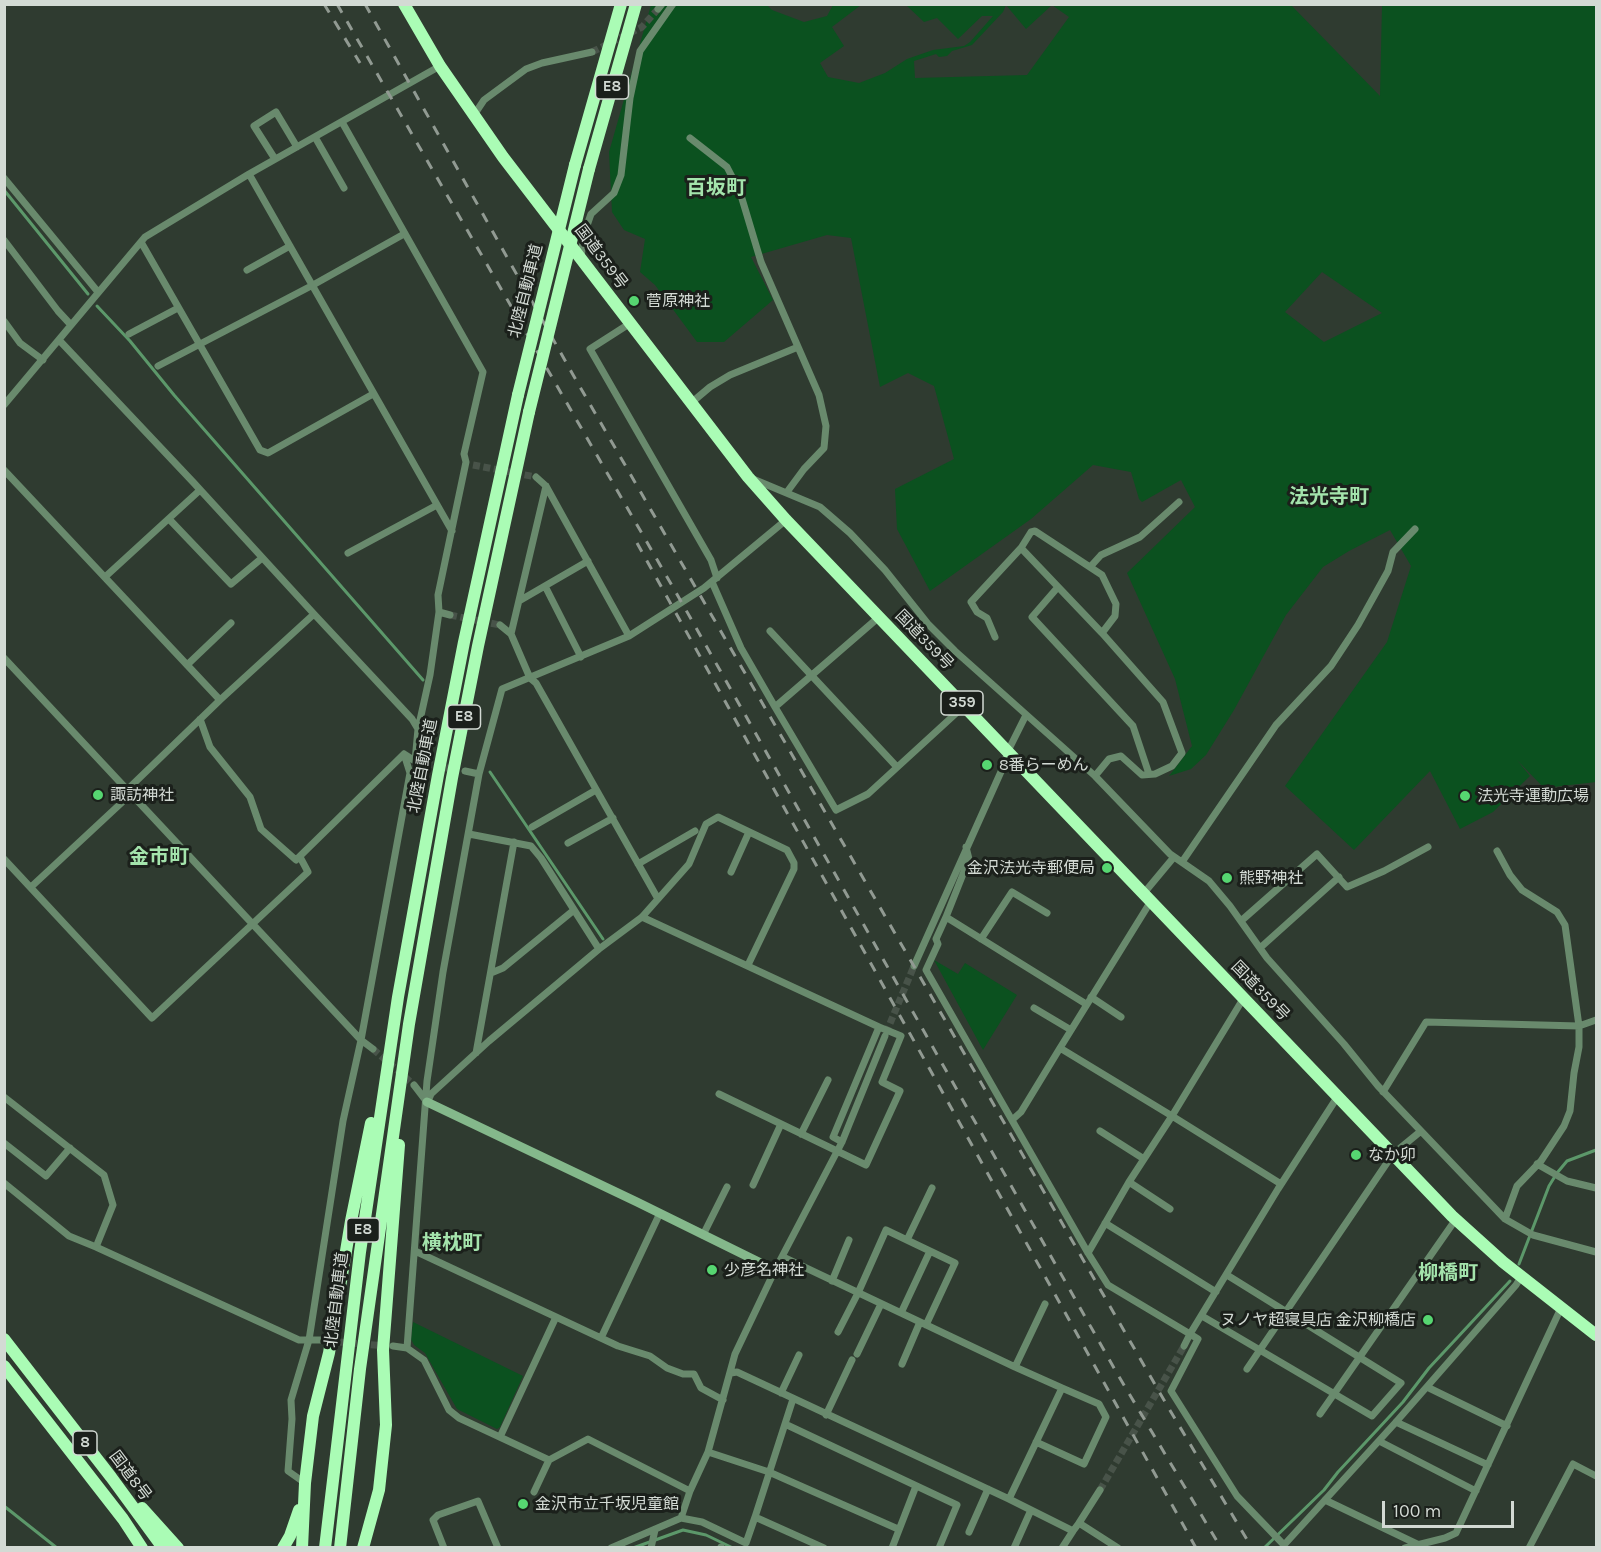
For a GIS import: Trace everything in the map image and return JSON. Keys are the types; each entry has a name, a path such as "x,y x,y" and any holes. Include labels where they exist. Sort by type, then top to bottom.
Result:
{"highway":[{"name":"国道359号","path":"404,4 440,66 503,157 748,477 786,520 1456,1219 1521,1277 1596,1335"},
{"name":"北陸自動車道","path":"325,1548 360,1252 412,914 464,642 518,395 575,165 621,4"},
{"name":"北陸自動車道","path":"340,1548 360,1369 409,1024 459,745 529,412 589,169 636,4"},
{"path":"302,1548 305,1483 313,1416 329,1353 351,1221 412,914"},
{"path":"363,1548 379,1490 386,1425 383,1350 409,1024"},
{"name":"国道8号","path":"4,1339 163,1548"},
{"name":"国道8号","path":"4,1366 123,1519 142,1548"},
{"path":"111,1477 178,1548"},
{"path":"283,1548 296,1522 305,1483"}],"street":[{"path":"581,257 584,234 591,214 614,193 621,175 630,98 640,51 666,6"},
{"path":"474,115 484,100 526,69 542,63 592,52"},
{"path":"4,405 145,237 249,174 440,66"},
{"path":"275,159 254,126 276,112 297,147"},
{"path":"342,122 483,372 464,454 469,464 438,595 439,612 430,675 418,729 415,761 404,754"},
{"path":"315,137 344,188"},
{"path":"690,138 727,167 740,192 761,262 819,395 826,426 824,448 804,469 788,492"},
{"path":"249,174 452,531"},
{"path":"4,178 98,292"},
{"path":"158,366 313,285 404,234"},
{"path":"4,240 71,325"},
{"path":"141,242 260,450 268,453 373,394"},
{"path":"247,270 290,246"},
{"path":"129,334 178,308"},
{"path":"4,321 20,343 43,360"},
{"path":"629,324 590,349 711,560 715,580 741,648 836,810 868,794 964,706"},
{"path":"59,340 200,489 412,719 418,729"},
{"path":"691,403 710,387 730,375 798,347"},
{"path":"4,470 220,700"},
{"path":"536,477 546,486 629,636"},
{"path":"748,477 820,507 850,533 885,570 928,624 955,651 1095,776 1174,857 1209,880 1260,948 1383,1092 1505,1219 1530,1234 1596,1252"},
{"path":"511,634 546,486"},
{"path":"105,577 200,489"},
{"path":"1091,566 1101,555 1140,537 1179,502"},
{"path":"348,553 437,505"},
{"path":"169,519 231,584 262,558"},
{"path":"407,1348 427,1081 443,972 479,774 502,689 629,636 715,580 786,520"},
{"path":"1182,862 1276,725 1331,666 1358,625 1388,571 1393,552 1414,530"},
{"path":"995,637 987,618 977,612 971,602 1021,548 1030,532 1035,531 1102,575 1116,604 1115,616 1102,633"},
{"path":"1021,548 1102,633 1163,702 1182,753 1172,766 1143,775 1121,756 1109,759 1095,776"},
{"path":"519,601 588,561"},
{"path":"545,586 581,657"},
{"path":"1058,587 1032,616 1133,726 1149,774"},
{"path":"439,612 450,615"},
{"path":"31,887 200,719 314,614"},
{"path":"775,707 879,617"},
{"path":"187,665 231,623"},
{"path":"500,626 511,634 530,678 536,683 658,899"},
{"path":"770,632 897,767"},
{"path":"6,664 130,791 361,1040 373,1049"},
{"path":"914,966 1026,715"},
{"path":"200,719 210,747 250,796 261,830 296,860 404,754"},
{"path":"305,1483 288,1471 292,1419 291,1400 309,1340 343,1121 361,1040 410,773 404,754"},
{"path":"465,771 479,774"},
{"path":"532,827 596,790"},
{"path":"427,1102 431,1094 489,1041 599,949 642,917 689,864 706,824 718,817 787,850 794,863 794,869 748,965"},
{"path":"568,843 613,818"},
{"path":"638,864 695,831"},
{"path":"731,872 749,832"},
{"path":"469,834 531,846 599,949"},
{"path":"475,1056 514,842"},
{"path":"966,847 969,859 936,939 938,944 927,970 1108,1285 1198,1339 1171,1391 1237,1496 1284,1546 1427,1387 1521,1277"},
{"path":"1241,921 1317,854 1347,887 1384,871 1428,847"},
{"path":"1497,850 1522,890 1557,912 1565,925 1579,1026 1579,1047 1570,1111 1564,1126 1538,1164 1517,1186 1505,1219"},
{"path":"4,859 152,1018 308,872 300,857"},
{"path":"1012,1120 1021,1112 1174,857"},
{"path":"1260,948 1338,877"},
{"path":"981,939 1012,892 1047,913"},
{"path":"491,973 503,968 574,910"},
{"path":"642,917 901,1036 882,1082 900,1091 866,1165 719,1094"},
{"path":"946,917 1086,1004"},
{"path":"1091,997 1121,1017"},
{"path":"1088,1253 1129,1182 1243,999"},
{"path":"1034,1008 1071,1030"},
{"path":"1383,1092 1426,1022 1579,1026 1596,1020"},
{"path":"842,1142 833,1137 879,1027"},
{"path":"681,1518 690,1491 708,1452 735,1354 775,1270 842,1142 885,1036"},
{"path":"1060,1048 1281,1184"},
{"path":"801,1134 828,1080"},
{"path":"414,1085 427,1102 775,1270"},
{"path":"1184,1346 1281,1184 1338,1096"},
{"path":"4,1097 104,1175 113,1205 96,1246"},
{"path":"753,1185 781,1124"},
{"path":"1100,1131 1144,1160"},
{"path":"1247,1369 1393,1154 1421,1131"},
{"path":"4,1143 46,1176 70,1148"},
{"path":"1538,1164 1566,1181 1596,1188"},
{"path":"1129,1182 1170,1209"},
{"path":"4,1183 69,1236 96,1246 299,1340 323,1340"},
{"path":"703,1235 727,1187"},
{"path":"907,1240 932,1188"},
{"path":"601,1338 660,1213"},
{"path":"1320,1414 1456,1219"},
{"path":"1106,1223 1216,1292"},
{"path":"838,1332 886,1230 955,1263 902,1364"},
{"path":"832,1281 849,1240"},
{"path":"415,1251 601,1338 650,1356 667,1368 683,1374 694,1374 701,1388 723,1400"},
{"path":"902,1314 930,1251"},
{"path":"783,1257 1015,1367 1099,1404 1106,1417 1084,1464 1036,1442"},
{"path":"1202,1316 1372,1416 1401,1383 1227,1275"},
{"path":"826,1415 881,1304"},
{"path":"1015,1367 1045,1304"},
{"path":"1406,1548 1456,1533 1561,1308"},
{"path":"500,1437 556,1317"},
{"path":"393,1346 407,1348 424,1360 449,1410 459,1418 549,1460"},
{"path":"781,1393 799,1355"},
{"path":"731,1373 737,1372 1073,1531"},
{"path":"1427,1387 1507,1426"},
{"path":"1009,1499 1062,1388"},
{"path":"611,1548 655,1533 681,1518 702,1522 746,1543 793,1399"},
{"path":"1396,1422 1488,1465"},
{"path":"785,1424 957,1505 939,1548"},
{"path":"534,1492 549,1460 588,1439 690,1491"},
{"path":"1379,1441 1476,1491"},
{"path":"708,1452 769,1472 898,1529"},
{"path":"1529,1548 1573,1464 1596,1476"},
{"path":"892,1548 916,1486"},
{"path":"969,1532 988,1489"},
{"path":"1062,1548 1100,1490"},
{"path":"1325,1500 1418,1545"},
{"path":"444,1548 433,1520 438,1515 478,1501 498,1548"},
{"path":"1014,1548 1031,1510"},
{"path":"755,1517 824,1548"},
{"path":"1079,1523 1118,1548"},
{"path":"652,1545 655,1533"}],"green space":[{"path":"651,5 767,5 772,10 804,22 827,16 833,5 861,5 832,27 844,46 820,63 828,77 859,83 885,73 907,59 933,50 964,46 993,16 982,16 958,39 937,18 924,22 906,5 1006,5 1003,12 972,45 952,51 947,56 939,57 936,54 914,61 915,78 1027,75 1069,17 1052,5 1291,5 1380,96 1382,5 1596,5 1596,782 1544,788 1517,760 1530,776 1493,812 1460,829 1430,771 1354,850 1285,786 1387,642 1411,566 1390,530 1323,567 1286,615 1234,710 1206,755 1191,769 1169,776 1192,746 1175,679 1127,573 1195,507 1181,480 1142,502 1131,472 1093,465 1031,519 930,591 897,529 895,489 954,459 934,386 908,373 880,387 851,238 827,235 751,257 773,300 724,342 697,342 655,285 640,272 645,239 624,230 612,212 609,152","holes":["1322,272 1382,313 1324,342 1285,312"]},
{"path":"1006,5 1052,5 1026,29"},
{"path":"934,960 958,974 965,963 1017,995 983,1050"},
{"path":"413,1322 523,1376 500,1427 497,1429 457,1409 425,1353 414,1345 411,1339"}],"waterway":[{"path":"4,190 88,294"},
{"path":"97,306 130,341 174,395 423,680"},
{"path":"490,772 603,939"},
{"path":"1519,1264 1549,1186 1557,1173 1567,1161 1596,1150"},
{"path":"1264,1548 1324,1490 1403,1402 1429,1368 1510,1281"},
{"path":"4,1506 57,1548"},
{"path":"633,1548 683,1530 706,1535 733,1548"}],"tunnel":[{"path":"592,52 642,27 658,9"},
{"path":"473,465 536,477"},
{"path":"450,615 500,625"},
{"path":"415,761 456,770"},
{"path":"886,1033 914,966"},
{"path":"373,1049 414,1085"},
{"path":"329,1341 386,1346"},
{"path":"1100,1490 1184,1346"}],"railway":[{"path":"324,4 360,63"},
{"path":"337,4 682,603 1118,1375 1221,1548"},
{"path":"365,4 572,373 1168,1407 1252,1548"},
{"path":"637,543 1196,1548"}],"place":[{"name":"菅原神社","path":"634,301"},
{"name":"8番らーめん","path":"987,765"},
{"name":"諏訪神社","path":"98,795"},
{"name":"法光寺運動広場","path":"1465,796"},
{"name":"金沢法光寺郵便局","path":"1107,868"},
{"name":"熊野神社","path":"1227,878"},
{"name":"なか卯","path":"1356,1155"},
{"name":"少彦名神社","path":"712,1270"},
{"name":"ヌノヤ超寝具店 金沢柳橋店","path":"1428,1320"},
{"name":"金沢市立千坂児童館","path":"523,1504"}],"district":[{"name":"百坂町","path":"716,188"},
{"name":"法光寺町","path":"1329,497"},
{"name":"金市町","path":"159,857"},
{"name":"横枕町","path":"452,1243"},
{"name":"柳橋町","path":"1448,1273"}]}
